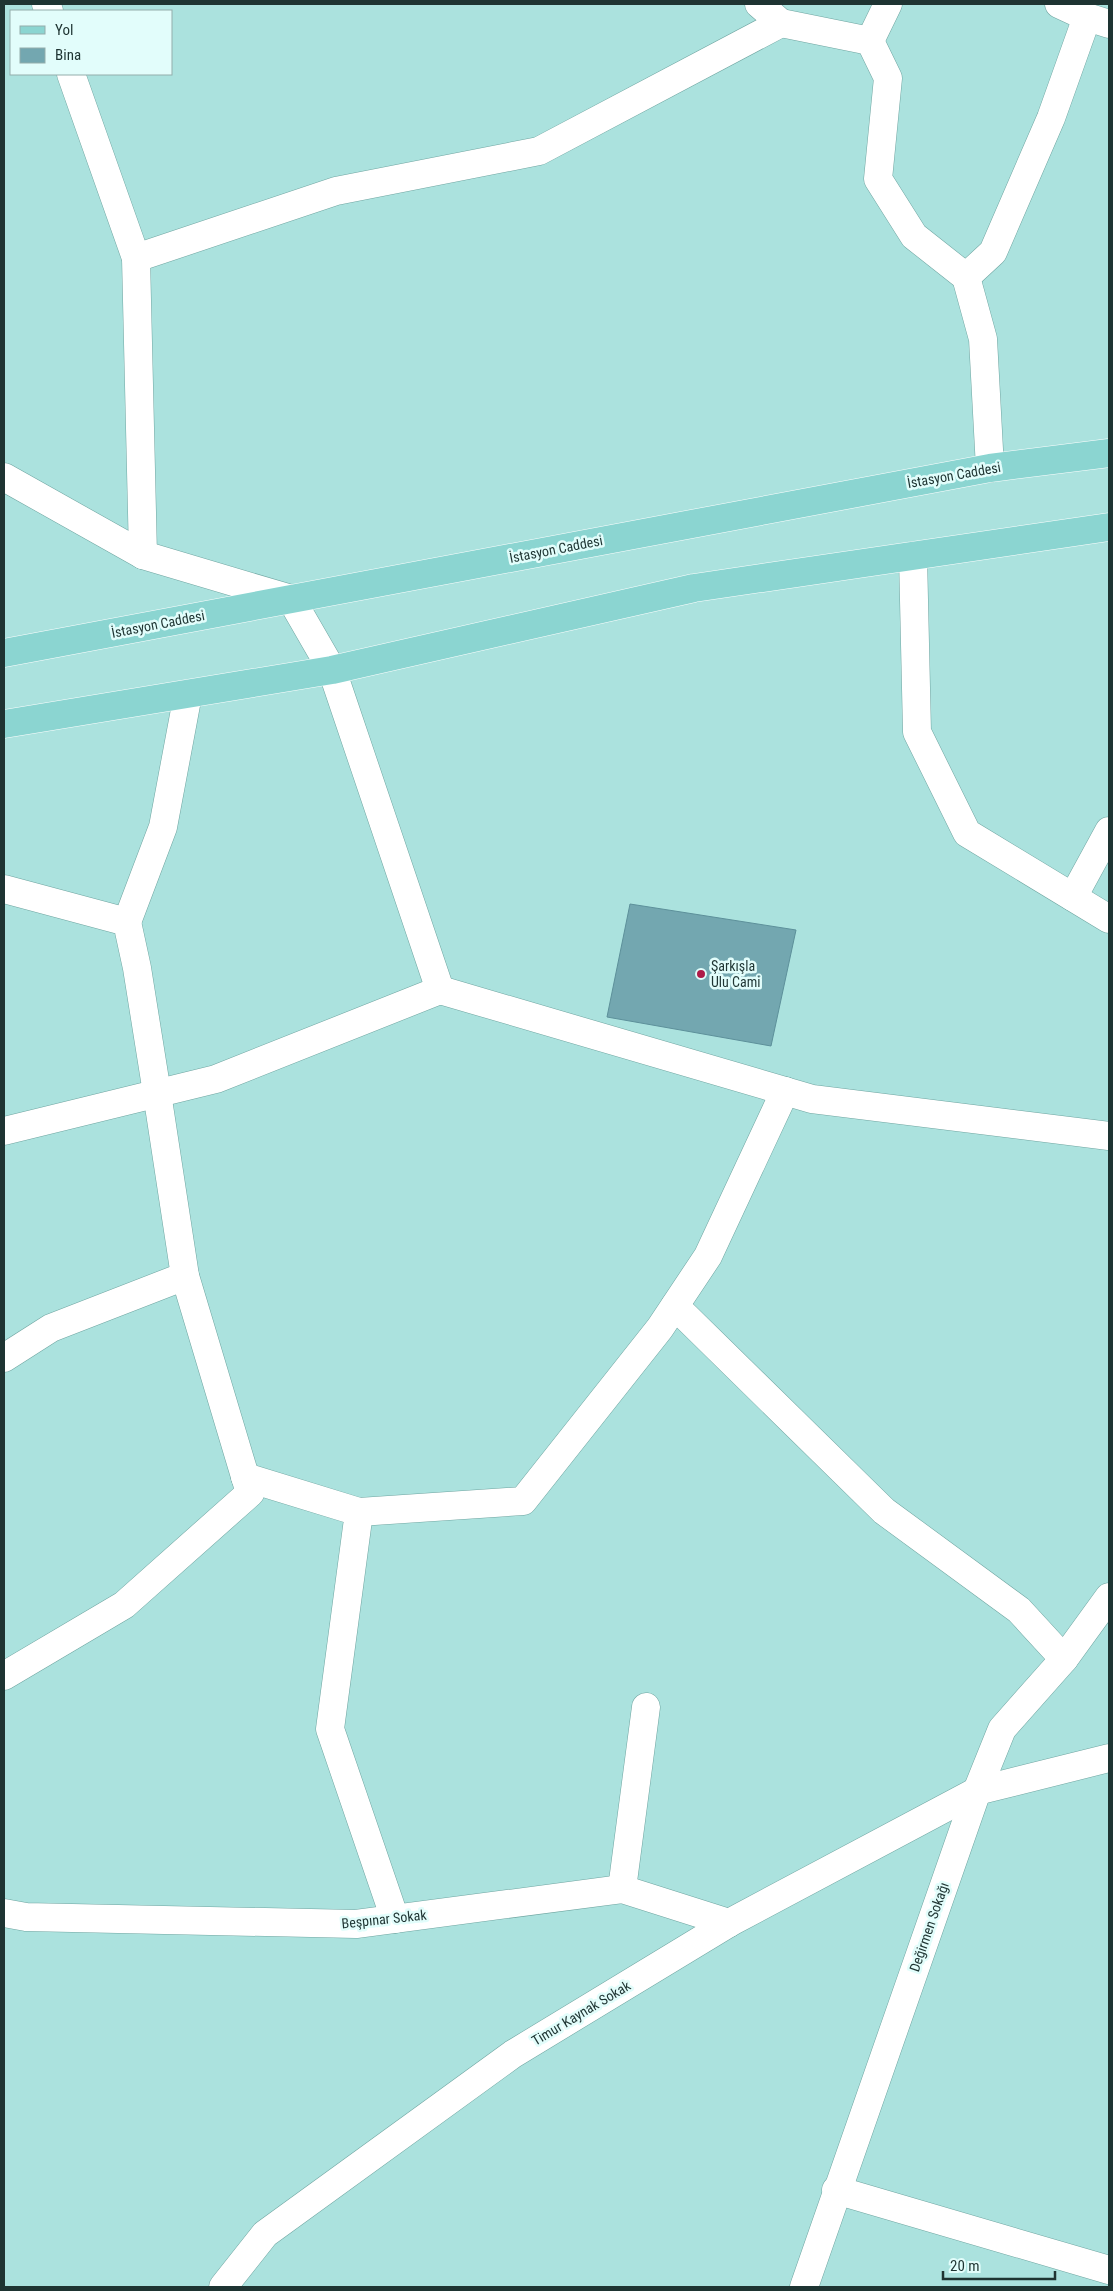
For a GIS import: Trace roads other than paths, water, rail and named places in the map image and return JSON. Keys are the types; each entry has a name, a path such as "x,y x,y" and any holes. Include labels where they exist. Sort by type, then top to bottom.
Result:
{"main road":[{"name":"İstasyon Caddesi","path":"4,653 990,468 1109,453"},
{"path":"4,724 332,670 694,588 1109,528"}],"street":[{"path":"759,4 780,23 870,42"},
{"path":"870,42 888,4"},
{"path":"966,277 993,252 1051,118 1098,21 1059,4"},
{"path":"136,258 336,191 538,151 780,23"},
{"path":"870,42 888,78 878,180 914,236 966,277 983,339 990,468"},
{"path":"71,75 136,258 143,555"},
{"path":"4,477 143,555 290,599 332,670 440,990"},
{"path":"913,556 917,732 966,833 1109,920"},
{"path":"4,1676 124,1605 250,1493 185,1276 137,968 127,922 162,827 188,694"},
{"path":"1072,897 1109,831"},
{"path":"4,889 127,922"},
{"path":"4,1131 216,1079 440,990 812,1099 1109,1136"},
{"path":"245,1477 359,1512 523,1501 660,1328 708,1256 785,1091"},
{"path":"4,1358 51,1328 185,1276"},
{"path":"675,1306 884,1511 1019,1610 1064,1659"},
{"path":"359,1512 330,1729 395,1918"},
{"name":"Değirmen Sokağı","path":"804,2287 836,2190 977,1791 1002,1729 1064,1659 1109,1597"},
{"path":"622,1889 646,1707"},
{"name":"Timur Kaynak Sokak","path":"223,2287 265,2234 513,2054 729,1923 977,1791 1109,1758"},
{"name":"Beşpınar Sokak","path":"4,1912 26,1917 356,1924 622,1889 729,1923"},
{"path":"836,2190 1109,2270"}],"place":[{"name":"Şarkışla Ulu Cami","path":"701,974"}]}
